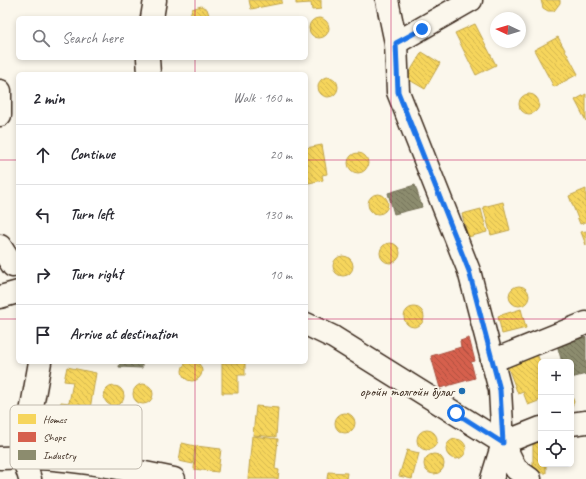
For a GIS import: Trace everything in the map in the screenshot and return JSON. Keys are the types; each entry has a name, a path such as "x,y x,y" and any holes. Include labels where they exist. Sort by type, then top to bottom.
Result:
{"street":[{"path":"152,16 155,0"},
{"path":"387,0 396,43 398,92 469,271 500,390 503,443 492,479"},
{"path":"396,43 471,0"},
{"path":"148,60 149,72"},
{"path":"0,91 0,115"},
{"path":"0,245 10,266"},
{"path":"0,297 16,293"},
{"path":"492,361 586,323"},
{"path":"308,325 333,337 503,443 516,469 530,479"},
{"path":"32,405 40,364"},
{"path":"574,424 586,422"},
{"path":"503,443 538,429"},
{"path":"0,458 10,458"},
{"path":"27,469 30,479"},
{"path":"125,469 174,479"}],"building: Homes":[{"path":"249,0 282,0 282,3 251,9"},
{"path":"296,0 321,0 321,9 312,10 311,3 296,4"},
{"path":"541,0 560,0 560,3 554,11 548,11 543,8"},
{"path":"201,6 207,9 209,16 190,16 192,9"},
{"path":"319,18 326,21 329,28 326,35 319,38 312,35 309,28 312,21"},
{"path":"475,24 496,65 476,75 455,33"},
{"path":"558,37 578,74 554,87 534,50"},
{"path":"422,52 440,63 425,89 406,78"},
{"path":"328,77 335,80 338,87 335,94 328,97 321,94 318,87 321,80"},
{"path":"529,94 536,97 539,104 536,111 529,114 522,111 519,104 522,97"},
{"path":"586,94 586,121 575,100"},
{"path":"322,145 327,174 322,175 323,180 309,183 308,148"},
{"path":"358,153 365,156 368,163 365,170 358,173 351,170 348,163 351,156"},
{"path":"586,189 586,222 580,224 569,196"},
{"path":"378,194 385,197 388,204 385,211 378,214 371,211 368,204 371,197"},
{"path":"503,202 510,230 491,235 483,207"},
{"path":"481,209 487,232 468,237 462,214"},
{"path":"586,231 586,245 581,232"},
{"path":"390,243 397,246 400,253 397,260 390,263 383,260 380,253 383,246"},
{"path":"343,256 350,259 353,266 350,273 343,276 336,273 333,266 336,259"},
{"path":"519,286 526,289 529,296 526,303 519,306 512,303 509,296 512,289"},
{"path":"414,307 421,310 424,317 421,324 414,327 407,324 404,317 407,310"},
{"path":"521,309 526,328 502,334 498,316"},
{"path":"537,354 539,359 538,401 528,405 523,392 518,394 507,365"},
{"path":"185,364 199,364 201,367 201,375 196,380 188,380 183,375 182,371"},
{"path":"222,364 245,364 245,375 238,375 238,393 222,393"},
{"path":"67,367 96,373 91,405 60,405 61,402 69,403 73,382 64,381"},
{"path":"143,384 150,387 153,394 150,401 143,404 136,401 133,394 136,387"},
{"path":"110,387 118,387 123,392 123,400 118,405 110,405 105,400 105,392"},
{"path":"256,406 278,408 276,437 253,435"},
{"path":"345,413 352,416 355,423 352,430 345,433 338,430 335,423 338,416"},
{"path":"423,430 431,430 437,436 437,444 431,450 423,450 417,444 417,436"},
{"path":"252,436 278,439 275,469 279,470 278,479 248,479"},
{"path":"456,439 463,442 466,449 463,456 456,459 449,456 446,449 449,442"},
{"path":"533,440 538,440 538,467 546,467 546,473 533,473"},
{"path":"182,443 195,446 193,464 179,461"},
{"path":"196,446 221,449 218,472 194,469"},
{"path":"407,450 419,453 412,479 399,476"},
{"path":"434,454 441,457 444,464 441,471 434,474 427,471 424,464 427,457"},
{"path":"328,472 347,473 346,479 327,479"}],"building: Shops":[{"path":"469,338 475,361 471,362 475,378 440,388 431,356 461,347 460,341"}],"building: Industry":[{"path":"415,185 422,207 394,214 388,193"},
{"path":"586,337 586,374 574,377 574,359 561,359 557,345"},
{"path":"120,364 142,364 142,368 119,367"}],"place":[{"name":"оройн толгойн булаг","path":"462,391"}],"route":[{"path":"422,29 396,43 398,92 469,271 500,390 503,443 456,413"}]}
